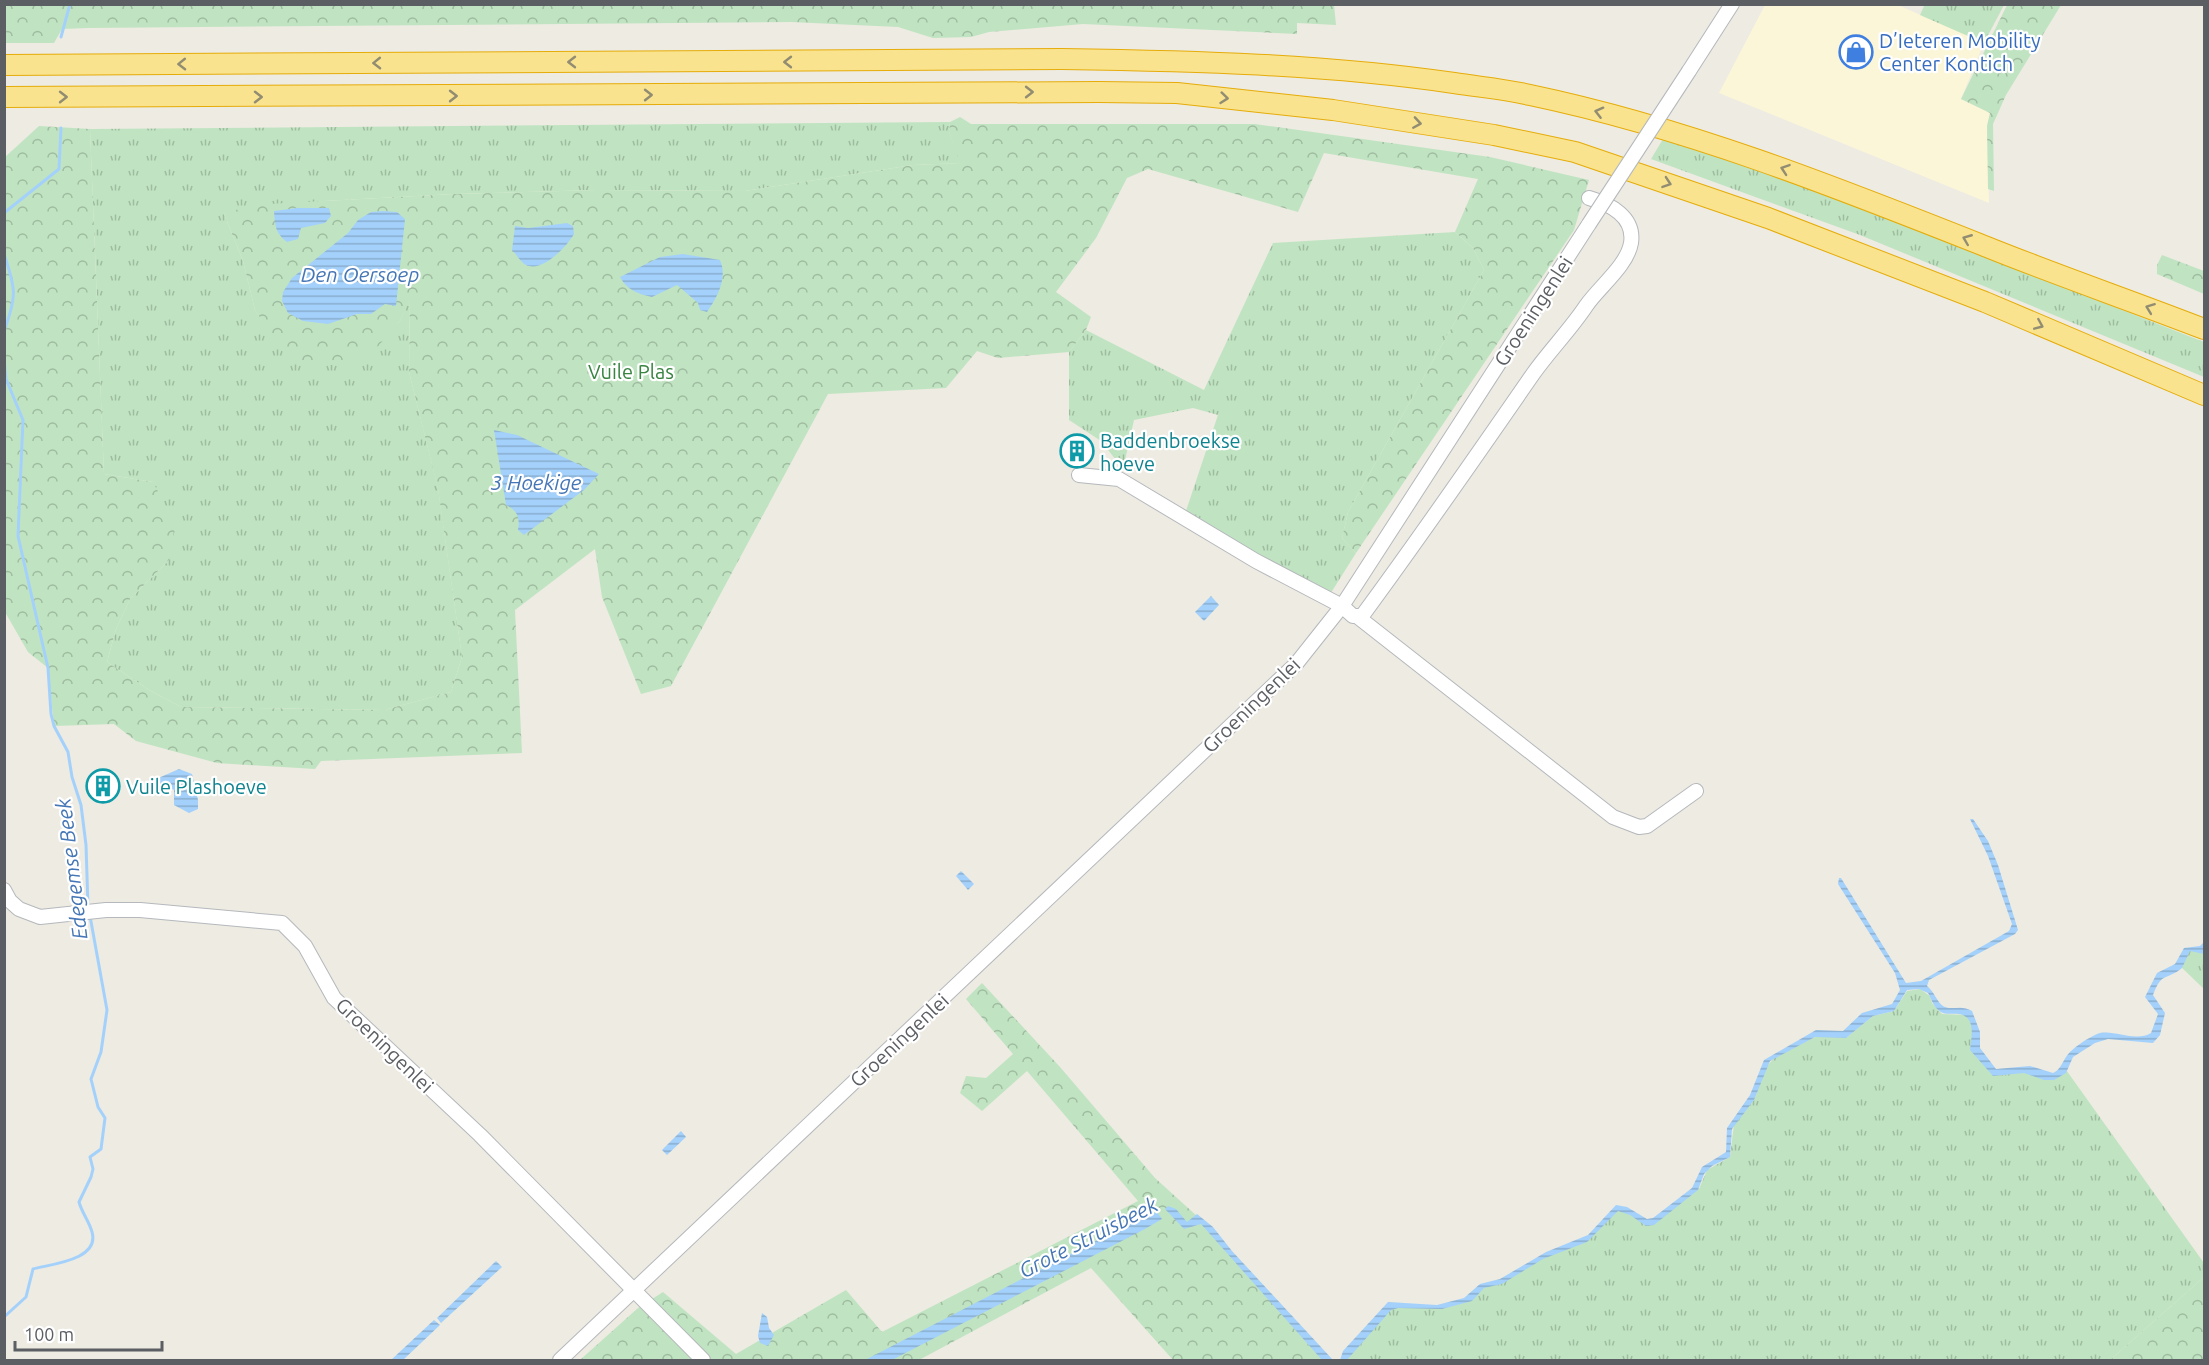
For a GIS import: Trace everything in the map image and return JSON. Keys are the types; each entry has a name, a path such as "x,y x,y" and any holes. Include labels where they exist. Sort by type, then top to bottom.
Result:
{"highway":[{"path":"4,65 1062,59 1213,61 1366,72 1529,94 1650,126 1755,158 1859,195 1989,248 2205,329"},
{"path":"4,97 1099,92 1177,93 1332,110 1494,135 1575,152 1779,223 1985,302 2205,394"}],"street":[{"name":"Groeningenlei","path":"560,1360 1296,664 1342,606 1732,4"},
{"path":"1358,617 1362,616 1386,585 1535,371 1619,266 1630,246 1631,235 1628,223 1618,211 1607,204 1589,198"},
{"path":"1079,474 1119,479 1256,561 1342,606 1613,817 1640,827 1647,826 1696,791"},
{"name":"Groeningenlei","path":"4,890 10,901 19,909 40,917 140,910 282,923 305,946 334,998 480,1135 633,1292"},
{"path":"633,1292 703,1360"}],"shaded area":[{"path":"1765,5 1898,5 1984,43 1961,99 1990,113 1987,126 1989,203 1719,93"}],"green space":[{"path":"5,4 1334,5 1336,25 1297,23 1297,34 1083,24 989,32 971,37 933,38 898,27 791,22 88,28 62,29 54,43 4,43"},
{"path":"1925,4 2004,5 1984,43 1920,15"},
{"path":"2007,5 2061,5 2006,95 1993,124 1994,191 1988,189 1987,126 1990,113 1961,99"},
{"name":"Vuile Plas","path":"960,117 971,124 1255,124 1490,157 1589,180 1574,230 1356,553 1342,538 1348,512 1484,270 1473,248 1455,232 1478,179 1324,153 1298,212 1148,169 1127,178 1096,238 1056,292 1091,317 1086,330 1069,352 998,358 977,351 946,388 828,394 671,686 641,694 602,597 595,549 515,610 522,753 321,761 315,769 217,763 136,741 114,724 54,726 48,668 28,652 5,612 4,158 39,126 90,129 104,474 153,482 175,524 169,560 130,599 116,629 107,662 149,690 181,707 384,710 451,692 462,657 438,489 409,372 410,298 400,321 374,351 336,365 291,364 255,310 243,261 224,214 251,205 454,194 596,190 745,191 913,165 960,163 949,132 950,122"},
{"path":"950,122 949,132 961,163 913,165 745,191 596,190 454,194 324,201 224,214 243,261 255,310 267,327 391,330 400,321 410,296 409,372 438,488 462,657 451,692 384,710 181,707 149,690 107,662 116,629 130,599 169,560 153,482 104,474 90,129"},
{"path":"1663,139 1802,185 2204,342 2204,377 1860,235 1651,159"},
{"path":"1455,232 1473,248 1484,270 1348,512 1342,538 1356,553 1327,599 1184,517 1218,415 1193,408 1134,420 1123,469 1101,441 1069,420 1069,352 1086,330 1204,390 1273,243"},
{"path":"2162,255 2204,271 2204,294 2157,274 2157,265"},
{"path":"2204,948 2204,989 2180,966 2185,952"},
{"path":"982,983 1060,1067 1155,1178 1198,1217 1328,1360 1173,1360 1091,1268 919,1360 580,1360 638,1308 663,1292 736,1354 846,1290 882,1332 1138,1201 1027,1071 982,1111 960,1093 966,1076 986,1078 1013,1054 966,999"},
{"path":"1920,989 1930,996 1932,1003 1942,1014 1968,1015 1972,1022 1973,1040 1993,1071 2058,1075 2064,1067 2204,1263 2204,1277 2110,1360 1344,1360 1390,1306 1438,1307 1463,1300 1481,1286 1501,1282 1532,1262 1589,1237 1621,1208 1649,1223 1696,1188 1699,1189 1707,1170 1730,1157 1734,1124 1754,1100 1767,1066 1775,1057 1815,1037 1847,1037 1873,1016 1894,1011 1907,991"},
{"path":"2204,1277 2204,1360 2110,1360"}],"water":[{"path":"329,208 331,216 325,223 301,228 298,239 287,242 276,228 274,211"},
{"name":"Den Oersoep","path":"371,212 397,212 405,219 396,306 385,304 371,314 357,314 328,324 303,321 288,313 282,301 283,292 292,278 348,233 358,220"},
{"path":"567,223 573,226 574,234 561,250 542,264 526,265 512,250 515,226 528,228"},
{"path":"683,254 720,260 722,281 718,294 707,312 700,310 698,303 677,285 652,297 633,291 620,277 660,257"},
{"name":"3 Hoekige","path":"494,430 517,435 599,474 584,490 524,535 518,530 519,522 516,512 506,505"},
{"path":"1211,596 1219,605 1204,621 1195,612"},
{"path":"179,769 192,774 198,800 198,809 189,813 174,805 174,790 166,786 151,788 147,783"},
{"path":"1970,819 1973,819 1988,841 1998,865 2018,930 2015,934 1929,980 1927,986 1939,1002 1946,1007 1972,1011 1980,1032 1980,1048 1996,1069 2030,1066 2053,1073 2073,1050 2097,1034 2110,1033 2138,1037 2151,1033 2158,1014 2145,997 2157,973 2175,964 2184,948 2200,946 2204,942 2204,954 2190,951 2182,968 2162,979 2156,987 2153,995 2165,1013 2160,1035 2153,1043 2108,1039 2095,1043 2073,1057 2066,1073 2054,1080 2044,1080 2024,1073 1993,1076 1970,1050 1972,1029 1965,1016 1941,1012 1934,1006 1928,993 1919,989 1907,990 1894,1011 1873,1016 1846,1038 1815,1037 1770,1061 1754,1100 1732,1129 1730,1157 1712,1166 1704,1174 1698,1190 1654,1225 1646,1226 1630,1215 1618,1211 1587,1242 1543,1259 1502,1284 1484,1288 1472,1301 1442,1309 1398,1308 1391,1310 1347,1360 1340,1360 1343,1351 1388,1302 1437,1305 1464,1298 1480,1284 1500,1279 1546,1252 1588,1235 1616,1205 1627,1207 1647,1219 1653,1218 1692,1188 1702,1167 1726,1152 1727,1128 1750,1095 1764,1060 1816,1030 1843,1031 1862,1013 1892,1004 1900,990 1895,973 1838,884 1839,878 1906,983 1921,981 2009,931 2012,924 1988,856"},
{"path":"961,871 974,884 968,890 956,876"},
{"path":"681,1131 686,1137 667,1155 662,1150"},
{"path":"1168,1206 1176,1209 1187,1222 1197,1214 1213,1227 1232,1251 1333,1360 1322,1360 1201,1224 1184,1229 1165,1209"},
{"path":"1157,1212 1162,1219 1145,1229 892,1360 865,1360 1117,1230"},
{"path":"496,1261 502,1267 441,1323 437,1318"},
{"path":"762,1313 767,1317 769,1328 774,1335 768,1346 760,1343 758,1336"},
{"path":"434,1320 440,1325 403,1360 391,1360"}],"waterway":[{"name":"Edegemse Beek","path":"61,37 70,4"},
{"name":"Edegemse Beek","path":"4,213 59,169 61,128"},
{"name":"Edegemse Beek","path":"4,254 13,285 13,300 4,331"},
{"name":"Edegemse Beek","path":"4,358 6,379 23,420 18,536 48,668 51,714 54,726 68,752 72,777 81,805 86,845 88,907"},
{"name":"Edegemse Beek","path":"4,1317 26,1297 33,1269 82,1255 89,1249 92,1241 91,1228 79,1202 93,1169 90,1157 101,1149 105,1118 98,1107 91,1079 101,1052 107,1010 90,916"}],"place":[{"name":"D’Ieteren Mobility Center Kontich","path":"1856,52"},
{"name":"Baddenbroekse hoeve","path":"1077,451"},
{"name":"Vuile Plashoeve","path":"103,786"}],"water label":[{"name":"Grote Struisbeek","path":"1088,1237"}]}
